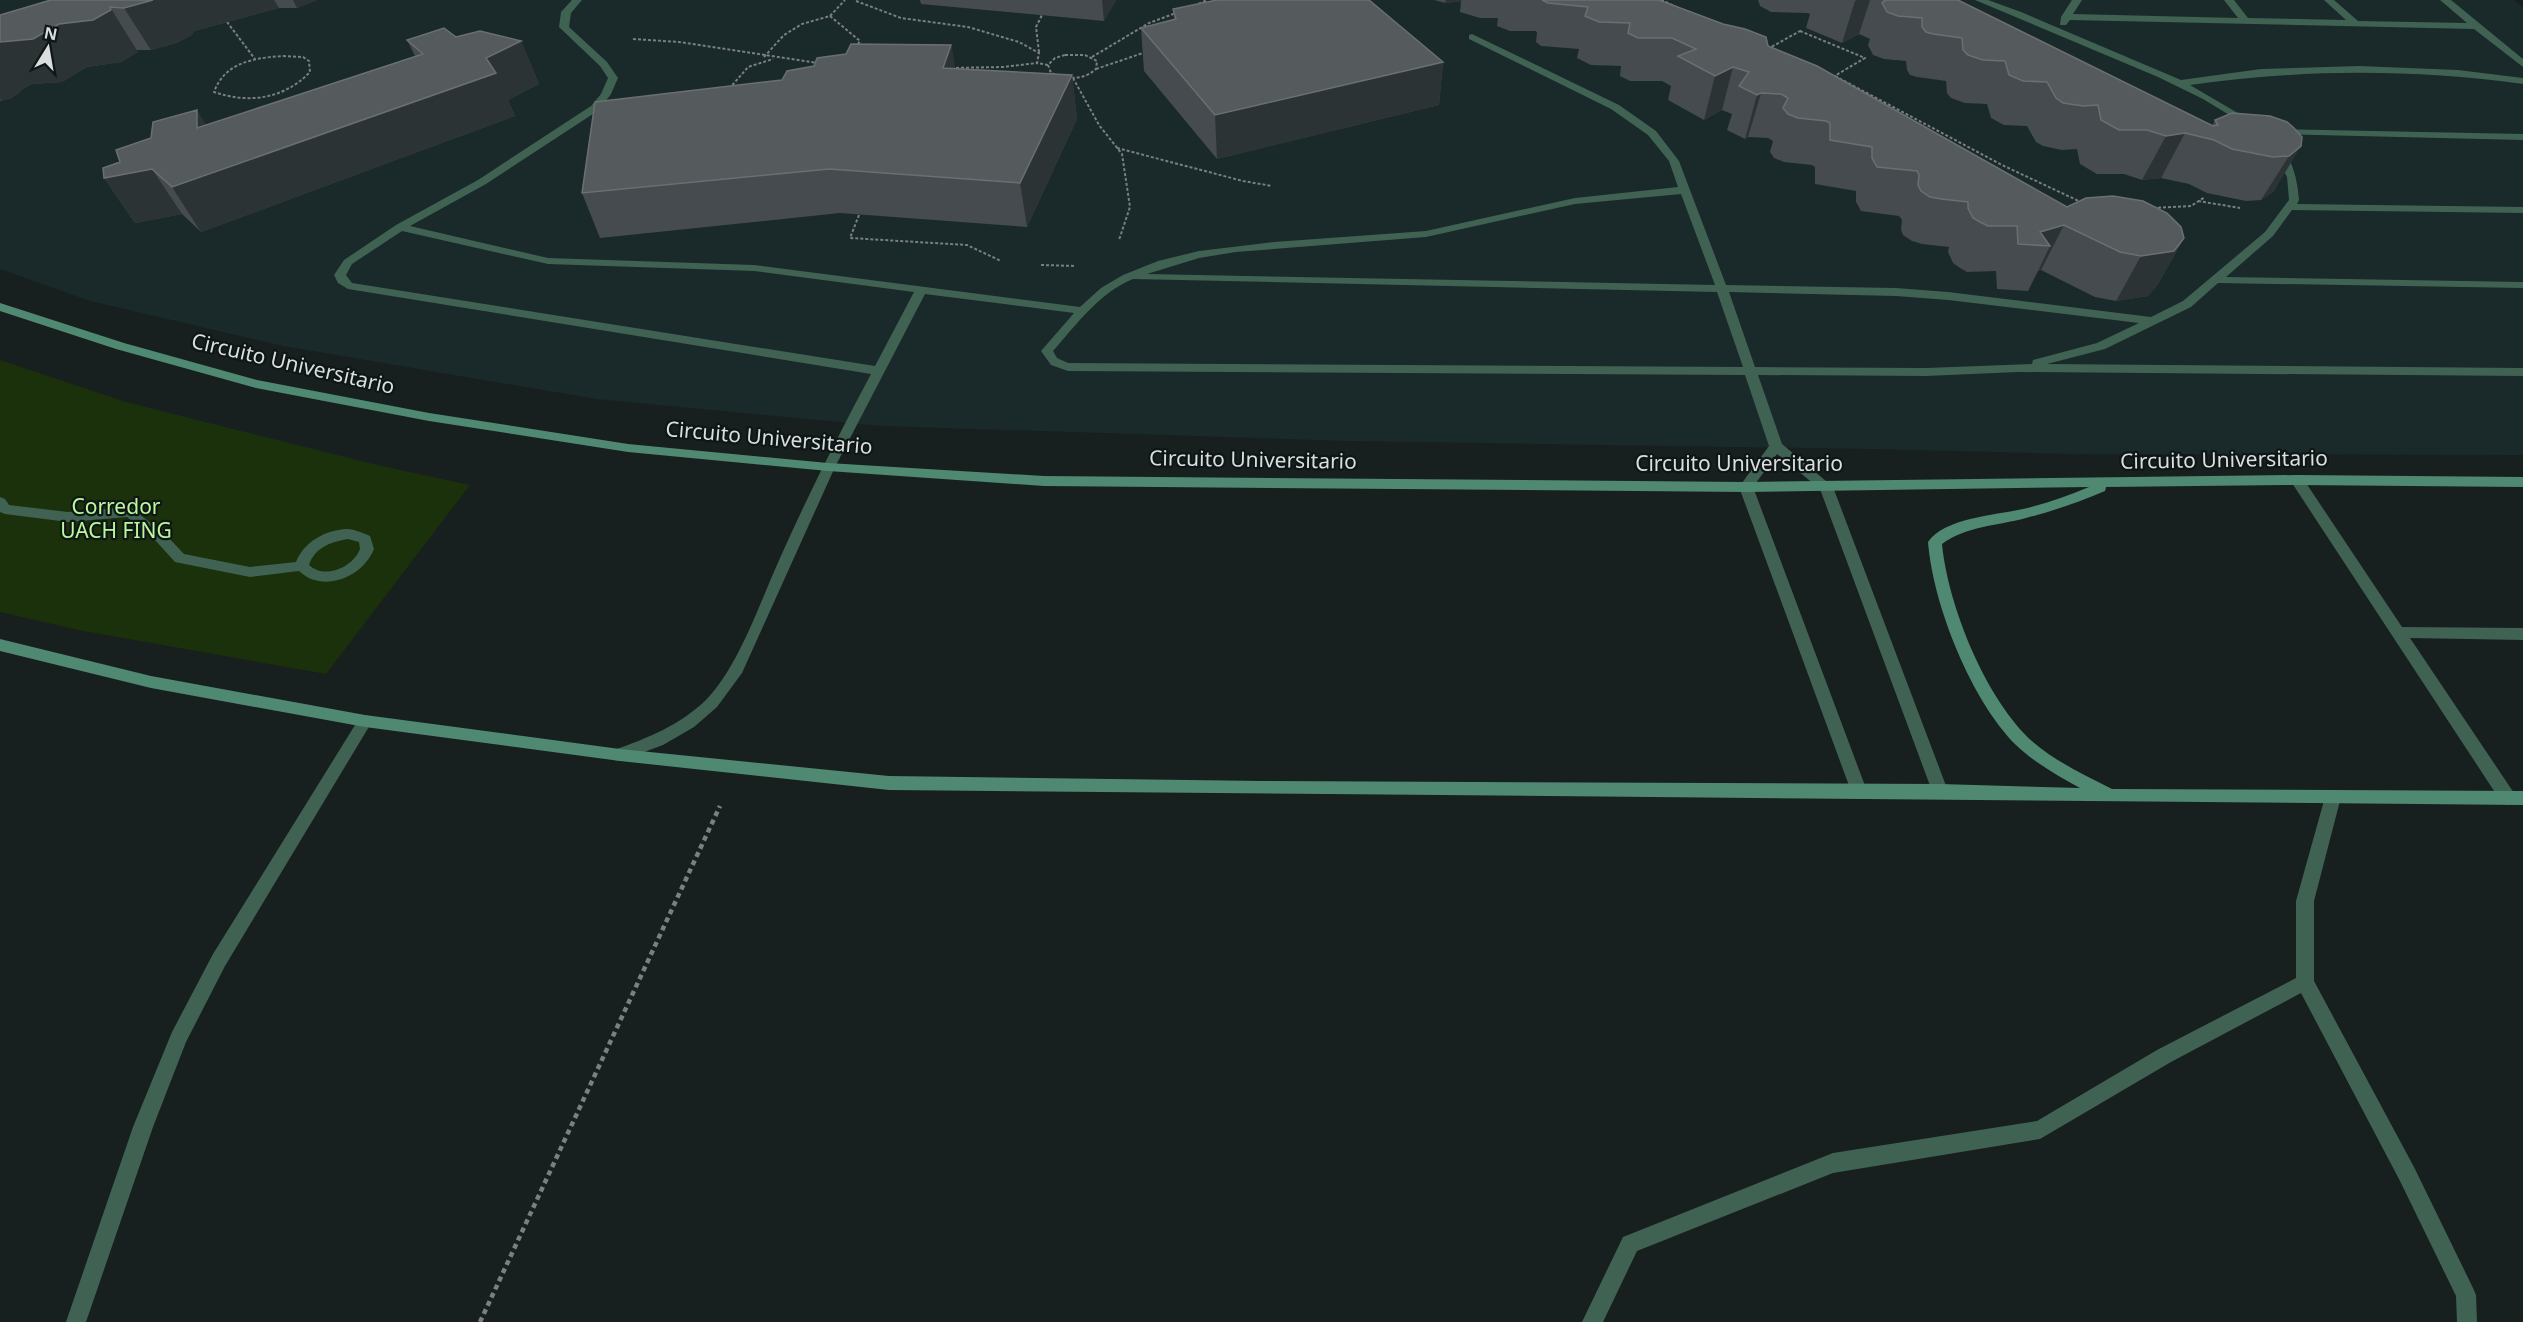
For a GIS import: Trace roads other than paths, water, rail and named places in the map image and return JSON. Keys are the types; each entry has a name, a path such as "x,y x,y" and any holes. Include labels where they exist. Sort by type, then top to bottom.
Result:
{"main road":[{"name":"Circuito Universitario","path":"0,307 120,346 268,386 429,417 628,448 828,467 1044,481 1746,487 2297,480 2523,482"},
{"path":"2108,484 2069,500 1948,531 1935,542 1935,560 1982,686 2021,740 2064,771 2110,796"},
{"path":"0,645 151,682 365,721 620,755 889,783 2516,798"}],"street":[{"path":"577,0 566,12 564,27 584,49 608,67 613,78 611,88 605,98 595,108 482,182 400,227 348,261 340,275 342,281 348,286 880,371"},
{"path":"1980,0 2058,30 2179,83 2232,111 2260,132"},
{"path":"2058,30 2077,0"},
{"path":"2229,0 2245,21"},
{"path":"2329,0 2356,24"},
{"path":"2445,0 2523,64"},
{"path":"2066,18 2478,26"},
{"path":"1472,37 1615,107 1652,133 1674,161 1751,370 1776,446 1826,487 1940,791"},
{"path":"2179,83 2260,72 2327,70 2447,72 2523,81"},
{"path":"2272,132 2523,137"},
{"path":"2018,368 2101,346 2187,304 2218,280 2269,234 2294,200 2292,177 2279,152 2272,145"},
{"path":"1685,190 1600,197 1438,232 1393,238 1217,251 1176,261 1125,277 1083,311 1047,351 1055,364 1080,367 1926,372 2018,368 2523,372"},
{"path":"2290,207 2523,210"},
{"path":"400,227 548,261 754,268 1083,311"},
{"path":"1125,277 1896,292 1948,296 2153,321"},
{"path":"2218,280 2523,285"},
{"path":"620,755 657,741 689,723 712,703 736,669 828,467 922,289"},
{"path":"1776,446 1746,487 1859,791"},
{"path":"2297,480 2397,632 2516,798"},
{"path":"0,502 5,509 68,517 130,512 160,537 180,558 250,572 302,566"},
{"path":"2397,632 2523,634"},
{"path":"76,1322 143,1127 178,1038 219,960 365,721"},
{"path":"2333,797 2305,901 2305,982 2407,1174 2466,1295 2467,1322"},
{"path":"1592,1322 1630,1244 1833,1163 2040,1130 2164,1056 2305,982"}],"park label":[{"name":"Corredor UACH FING","path":"116,519"}]}
